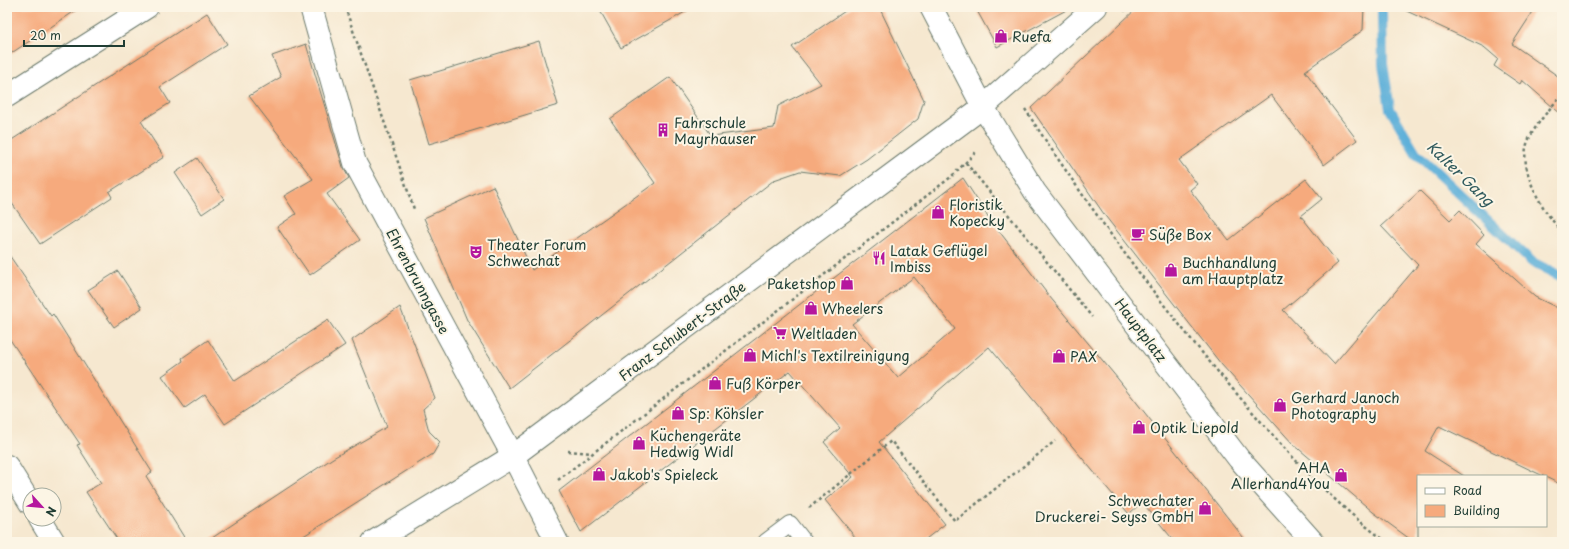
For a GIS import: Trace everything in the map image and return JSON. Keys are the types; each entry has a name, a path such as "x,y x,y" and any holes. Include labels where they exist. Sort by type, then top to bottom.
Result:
{"street":[{"path":"7,96 147,7"},
{"name":"Ehrenbrunngasse","path":"311,7 355,163 513,456 557,542"},
{"name":"Hauptplatz","path":"931,7 983,107 1035,192 1239,459 1314,542"},
{"name":"Franz Schubert-Straße","path":"373,542 513,456 983,107 1096,7"},
{"path":"7,466 22,490"},
{"path":"45,527 54,542"}],"lane":[{"path":"766,542 790,524 804,542"}],"path":[{"path":"1123,12 1129,7"},
{"path":"1562,94 1536,128 1526,147 1526,162 1534,188 1551,220 1562,231"},
{"path":"554,484 951,177 1022,105 1108,232 1192,342 1263,425 1322,489 1361,524 1387,542"},
{"path":"790,524 891,441 955,521 1055,441"},
{"path":"1559,542 1562,537"}],"building":[{"path":"7,7 81,7 7,56"},
{"path":"598,7 694,7 621,48"},
{"path":"851,7 879,7 924,100 918,119 867,159 840,176 800,171 774,180 509,388 467,320 424,218 493,186 532,270 655,183 610,119 670,77 711,136 774,128 778,106 821,84 792,47"},
{"path":"975,7 1072,7 997,47"},
{"path":"1138,7 1364,7 1363,30 1305,71 1357,140 1324,165 1271,95 1179,160 1197,184 1190,190 1229,240 1306,179 1322,199 1301,216 1338,263 1283,310 1334,364 1418,265 1381,226 1420,191 1450,220 1460,210 1484,235 1476,244 1535,297 1562,310 1562,485 1547,478 1547,475 1541,475 1439,426 1425,451 1462,475 1417,475 1418,542 1414,542 1373,512 1293,444 1221,364 1106,217 1031,108"},
{"path":"1398,7 1536,7 1512,44 1562,79 1562,115 1522,80 1520,84 1494,66 1498,59 1484,47"},
{"path":"207,13 227,44 160,87 170,103 141,121 164,157 109,192 112,197 40,244 7,196 7,143"},
{"path":"539,41 558,105 429,144 410,80"},
{"path":"306,44 343,167 349,178 327,194 360,240 310,275 277,227 296,214 284,196 313,179 249,96 281,77 272,56"},
{"path":"197,158 224,199 202,214 175,173"},
{"path":"963,178 989,218 1049,296 1118,379 1247,542 1175,542 1142,502 1129,514 989,347 879,442 945,524 922,542 859,542 825,500 853,477 824,442 840,428 790,371 581,532 559,491","holes":["914,277 955,329 898,378 852,324"]},
{"path":"7,252 51,316 53,314 152,472 146,476 187,542 119,542 86,492 101,483 77,445 80,444 7,335"},
{"path":"118,271 142,308 114,327 88,290"},
{"path":"400,307 435,398 423,409 429,431 440,442 433,454 294,542 206,542 333,458 387,427 352,340"},
{"path":"328,320 345,345 225,424 205,394 185,408 162,376 183,361 182,358 208,340 235,381"}],"waterway":[{"name":"Kalter Gang","path":"1382,13 1383,64 1390,109 1416,153 1532,262 1562,277"}],"place":[{"name":"Ruefa","path":"1001,36"},
{"name":"Fahrschule Mayrhauser","path":"663,130"},
{"name":"Floristik Kopecky","path":"938,212"},
{"name":"Süße Box","path":"1138,234"},
{"name":"Theater Forum Schwechat","path":"476,252"},
{"name":"Latak Geflügel Imbiss","path":"879,258"},
{"name":"Buchhandlung am Hauptplatz","path":"1171,270"},
{"name":"Paketshop","path":"847,283"},
{"name":"Wheelers","path":"811,308"},
{"name":"Weltladen","path":"780,333"},
{"name":"Michl's Textilreinigung","path":"750,355"},
{"name":"PAX","path":"1059,356"},
{"name":"Fuß Körper","path":"715,383"},
{"name":"Gerhard Janoch Photography","path":"1280,405"},
{"name":"Sp: Köhsler","path":"678,413"},
{"name":"Optik Liepold","path":"1139,427"},
{"name":"Küchengeräte Hedwig Widl","path":"639,443"},
{"name":"Jakob's Spieleck","path":"599,474"},
{"name":"AHA Allerhand4You","path":"1341,475"},
{"name":"Schwechater Druckerei- Seyss GmbH","path":"1205,508"}]}
